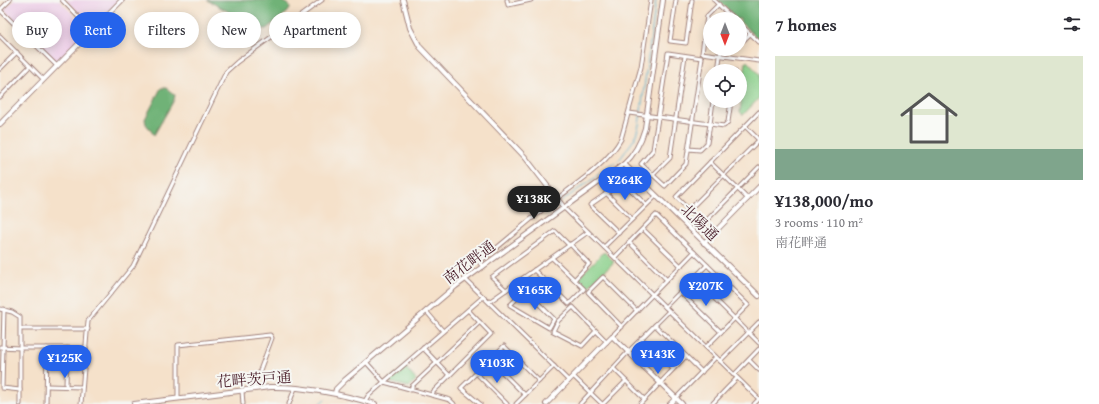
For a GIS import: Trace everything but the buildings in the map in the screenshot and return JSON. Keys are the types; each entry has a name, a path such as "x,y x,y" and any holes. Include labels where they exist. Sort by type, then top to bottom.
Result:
{"street":[{"path":"10,0 0,10 56,66"},
{"path":"62,0 74,12"},
{"path":"110,12 122,0"},
{"path":"81,404 88,321 132,266 226,72 237,62 322,0"},
{"path":"403,0 410,28 420,47 525,157 563,206 588,232 759,399 754,404"},
{"path":"507,0 508,5 531,0"},
{"path":"483,267 479,262 508,240 542,210 558,200 612,154 621,139 641,67 651,0"},
{"name":"南花畔通","path":"335,393 336,389 366,362 465,279 563,206 624,164 632,155 641,140 645,128 644,115 663,0"},
{"path":"676,0 670,41 686,43 692,0"},
{"path":"714,0 726,12"},
{"path":"711,12 719,4"},
{"path":"747,31 759,42"},
{"path":"747,37 750,34"},
{"path":"1,38 43,79"},
{"path":"0,124 74,48"},
{"path":"0,69 16,52"},
{"path":"668,53 685,56 702,58 686,164 664,186 641,164 654,150 668,53"},
{"path":"653,175 670,158 685,56"},
{"path":"719,64 720,56 759,60"},
{"path":"0,96 30,66"},
{"path":"688,149 700,150 707,143 712,108"},
{"path":"629,113 724,126 728,122 730,108"},
{"path":"759,112 676,197 703,224 759,167"},
{"path":"756,116 759,119"},
{"path":"689,210 759,140 745,126"},
{"path":"710,162 748,199"},
{"name":"北陽通","path":"624,164 759,296"},
{"path":"619,233 590,205 623,182 646,205"},
{"path":"704,243 759,187"},
{"path":"606,193 632,219"},
{"path":"604,247 656,196"},
{"path":"614,257 656,215 694,252 748,305 706,347"},
{"path":"643,229 681,266"},
{"path":"506,290 492,277 555,231 589,264 574,279"},
{"path":"489,302 588,232"},
{"path":"629,242 667,280"},
{"path":"546,404 694,252"},
{"path":"534,270 569,304 584,289 552,258"},
{"path":"665,307 707,265"},
{"path":"622,326 588,292 603,277 637,311"},
{"path":"694,278 759,343"},
{"path":"465,279 569,381"},
{"path":"517,282 554,319 549,328 510,305 525,291"},
{"path":"680,292 721,332"},
{"path":"363,402 384,382 483,297"},
{"path":"596,331 582,346 553,331 558,321 573,307 607,342"},
{"path":"20,390 2,388 2,309 20,316 21,329 20,404"},
{"path":"432,395 449,375 490,334 468,310"},
{"path":"426,311 443,332"},
{"path":"580,404 628,352 669,311"},
{"path":"411,390 412,386 480,322"},
{"path":"720,361 759,322"},
{"path":"655,325 702,372"},
{"path":"21,329 88,329"},
{"path":"178,398 178,345 270,335 272,338 253,389"},
{"path":"612,336 682,404"},
{"path":"642,338 674,369"},
{"path":"480,404 461,388 504,346 539,381"},
{"path":"1,347 86,348"},
{"path":"46,404 47,348"},
{"path":"66,386 67,348"},
{"path":"423,348 449,375"},
{"path":"734,375 759,349"},
{"path":"640,404 686,356"},
{"path":"670,404 716,357"},
{"path":"490,360 525,395"},
{"path":"749,360 759,370"},
{"path":"366,362 384,382 450,400 454,404"},
{"path":"516,404 554,366"},
{"path":"613,368 644,400"},
{"path":"477,374 507,404"},
{"path":"574,376 603,404 626,381"},
{"path":"712,404 738,378"},
{"path":"47,386 82,386"},
{"name":"花畔茨戸通","path":"134,404 253,389 286,387 335,393 363,402 375,404"},
{"path":"289,404 295,388"},
{"path":"242,391 243,404"}],"shaded area":[{"path":"14,0 59,0 71,12 71,48 56,63 41,48 62,48 62,12 12,12 12,18 4,10"},
{"path":"66,0 119,0 107,12 78,12"}],"green space":[{"path":"207,0 281,0 289,5 290,8 288,12 269,12 269,27 266,29 261,29 261,12 229,12"},
{"path":"718,0 759,0 759,40 747,29 747,12 730,12"},
{"path":"747,61 759,74 759,98 743,115 740,112 740,108 747,108"},
{"path":"161,88 166,88 175,95 174,100 154,135 146,124 145,119"},
{"path":"604,252 614,262 587,288 578,280 578,278"},
{"path":"503,350 512,357 501,368 494,359"},
{"path":"405,367 416,380 409,387 389,382 389,380"}],"waterway":[{"path":"562,201 620,159 635,138 639,125 656,0"},
{"path":"546,213 559,203"},
{"path":"319,404 325,399"}]}
